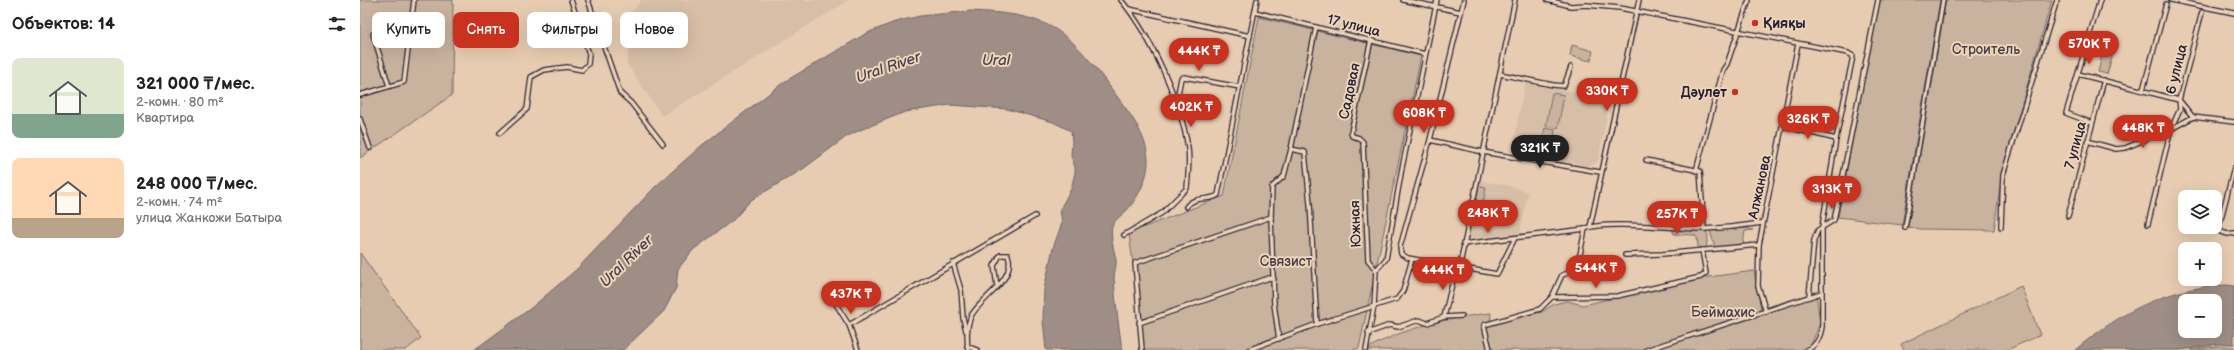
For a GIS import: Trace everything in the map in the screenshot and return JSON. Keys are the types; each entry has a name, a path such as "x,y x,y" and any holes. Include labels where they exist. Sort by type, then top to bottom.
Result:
{"street":[{"path":"360,96 404,82 414,0"},
{"path":"500,133 527,109 531,77 544,70 567,67 582,70 588,64 589,54 571,0"},
{"path":"588,0 620,93 631,103 663,144"},
{"path":"1121,0 1148,38 1160,63 1188,149 1187,188 1162,213 1124,235"},
{"path":"1186,207 1190,202 1196,199 1212,199 1218,195 1257,0"},
{"path":"1403,0 1461,12"},
{"path":"1376,270 1386,258 1425,54 1437,0"},
{"path":"1464,0 1430,140 1400,247 1401,254 1410,259 1497,274 1515,238"},
{"path":"1444,317 1458,268 1515,0"},
{"path":"1547,0 1571,6 1586,5 1637,12 1848,53 1853,56 1836,139 1822,227 1820,293 1822,327 1820,336 1814,347 1807,350"},
{"path":"1590,227 1600,172 1639,0"},
{"path":"1696,171 1723,70 1727,64 1749,0"},
{"path":"1809,297 1814,240 1818,230 1834,220 1878,0"},
{"path":"1905,228 1944,0"},
{"path":"2002,226 2003,175 2057,0"},
{"path":"2092,123 2066,113 2100,0"},
{"path":"2171,0 2234,13"},
{"path":"2143,90 2166,4"},
{"path":"1129,10 1250,36"},
{"name":"17 улица","path":"1255,12 1425,54"},
{"name":"6 улица","path":"2148,224 2171,129 2177,119 2180,109 2179,100 2202,12"},
{"path":"1279,339 1271,217 1272,187 1284,176 1316,27"},
{"name":"Садовая","path":"1362,139 1352,136 1352,132 1371,40"},
{"name":"Алжанова","path":"1766,312 1758,286 1759,245 1762,223 1783,126 1798,44"},
{"path":"378,48 389,86"},
{"path":"1500,74 1553,86 1564,86 1571,67"},
{"path":"2078,74 2179,100 2193,117"},
{"path":"1172,96 1178,94 1180,78 1184,77 1240,87"},
{"name":"7 улица","path":"2068,216 2104,80"},
{"path":"2087,141 2116,149 2125,148 2171,129 2193,117 2234,122"},
{"path":"360,118 370,148"},
{"path":"1783,126 1836,139"},
{"name":"Южная","path":"1362,139 1368,260 1376,270 1374,306 1366,350"},
{"path":"1430,140 1483,152 1600,172"},
{"path":"1291,149 1305,152 1310,204 1317,324"},
{"path":"1646,160 1700,171 1704,229"},
{"path":"2234,168 2219,226 2221,232 2228,234 2234,233"},
{"path":"849,325 1034,216"},
{"path":"1142,350 1134,263 1271,217"},
{"path":"1463,244 1612,225 1704,229 1762,223"},
{"path":"1490,350 1484,325 1540,309 1552,297 1562,275 1577,270 1585,229"},
{"path":"1625,255 1759,245"},
{"path":"1552,297 1617,296 1701,277 1706,273 1702,250"},
{"path":"966,334 972,315 990,297 1007,274 1010,264 1008,255 1000,255 994,266 997,286"},
{"path":"1248,350 1317,324 1401,296 1410,259"},
{"path":"953,263 961,290 963,318 968,348 977,350"},
{"path":"1140,323 1269,278 1274,279"},
{"path":"827,290 849,325 858,350"},
{"path":"1646,350 1766,312 1820,293"},
{"path":"1368,333 1390,325 1398,327 1419,320 1428,323 1444,317 1462,316"}],"shaded area":[{"path":"641,0 849,0 662,116 627,64 629,48 688,48 688,12 633,12"},
{"path":"1525,83 1610,98 1598,162 1588,166 1512,151"},
{"path":"1479,181 1506,185 1528,192 1520,233 1468,239"}],"green space":[{"path":"360,0 453,0 452,95 360,158"},
{"path":"1879,0 1940,0 1902,225 1838,217"},
{"name":"Строитель","path":"1946,0 2052,0 2002,172 1994,230 1921,229 1908,227"},
{"name":"Связист","path":"1259,17 1421,56 1359,348 1352,350 1144,350 1129,233 1224,196"},
{"path":"1572,45 1593,51 1591,61 1570,56"},
{"path":"2103,51 2113,54 2107,74 2098,72"},
{"path":"1552,93 1564,95 1558,128 1546,126"},
{"path":"1545,128 1555,130 1552,151 1541,149"},
{"path":"1479,186 1486,187 1483,203 1476,202"},
{"path":"1746,228 1753,230 1745,231 1743,245 1715,247 1710,231"},
{"path":"1672,229 1706,230 1708,236 1706,248 1698,247 1697,237 1694,235 1674,234"},
{"path":"360,253 421,338 406,350 360,350"},
{"name":"Беймахис","path":"1754,271 1761,309 1816,292 1820,323 1811,345 1799,350 1369,350 1370,347 1384,340 1429,324 1491,313 1490,324 1542,312 1554,304 1567,301 1583,305 1708,277"},
{"path":"2021,286 2040,335 2007,350 1904,350 1901,344"},
{"path":"2217,346 2234,347 2234,350 2191,350"}],"water":[{"name":"Ural","path":"970,11 1021,16 1040,22 1056,30 1071,41 1085,55 1127,110 1141,133 1147,150 1148,159 1145,180 1135,200 1114,222 1112,227 1112,239 1116,262 1114,278 1115,296 1122,350 1046,350 1043,320 1044,289 1053,248 1062,223 1060,209 1071,189 1075,173 1075,167 1071,156 1071,131 1053,122 1007,109 950,105 905,112 860,130 846,137 803,169 751,200 733,220 693,250 678,269 676,288 664,311 623,350 474,350 531,308 577,269 655,187 701,146 784,82 867,33 895,22 920,16"},
{"path":"2226,285 2234,286 2234,344 2217,344 2182,350 2075,350 2109,324 2145,304 2183,291 2204,287"}],"place":[{"name":"Қияқы","path":"1755,23"},
{"name":"Дәулет","path":"1735,92"}],"water label":[{"name":"Ural River","path":"888,67"},
{"name":"Ural River","path":"626,261"}]}
